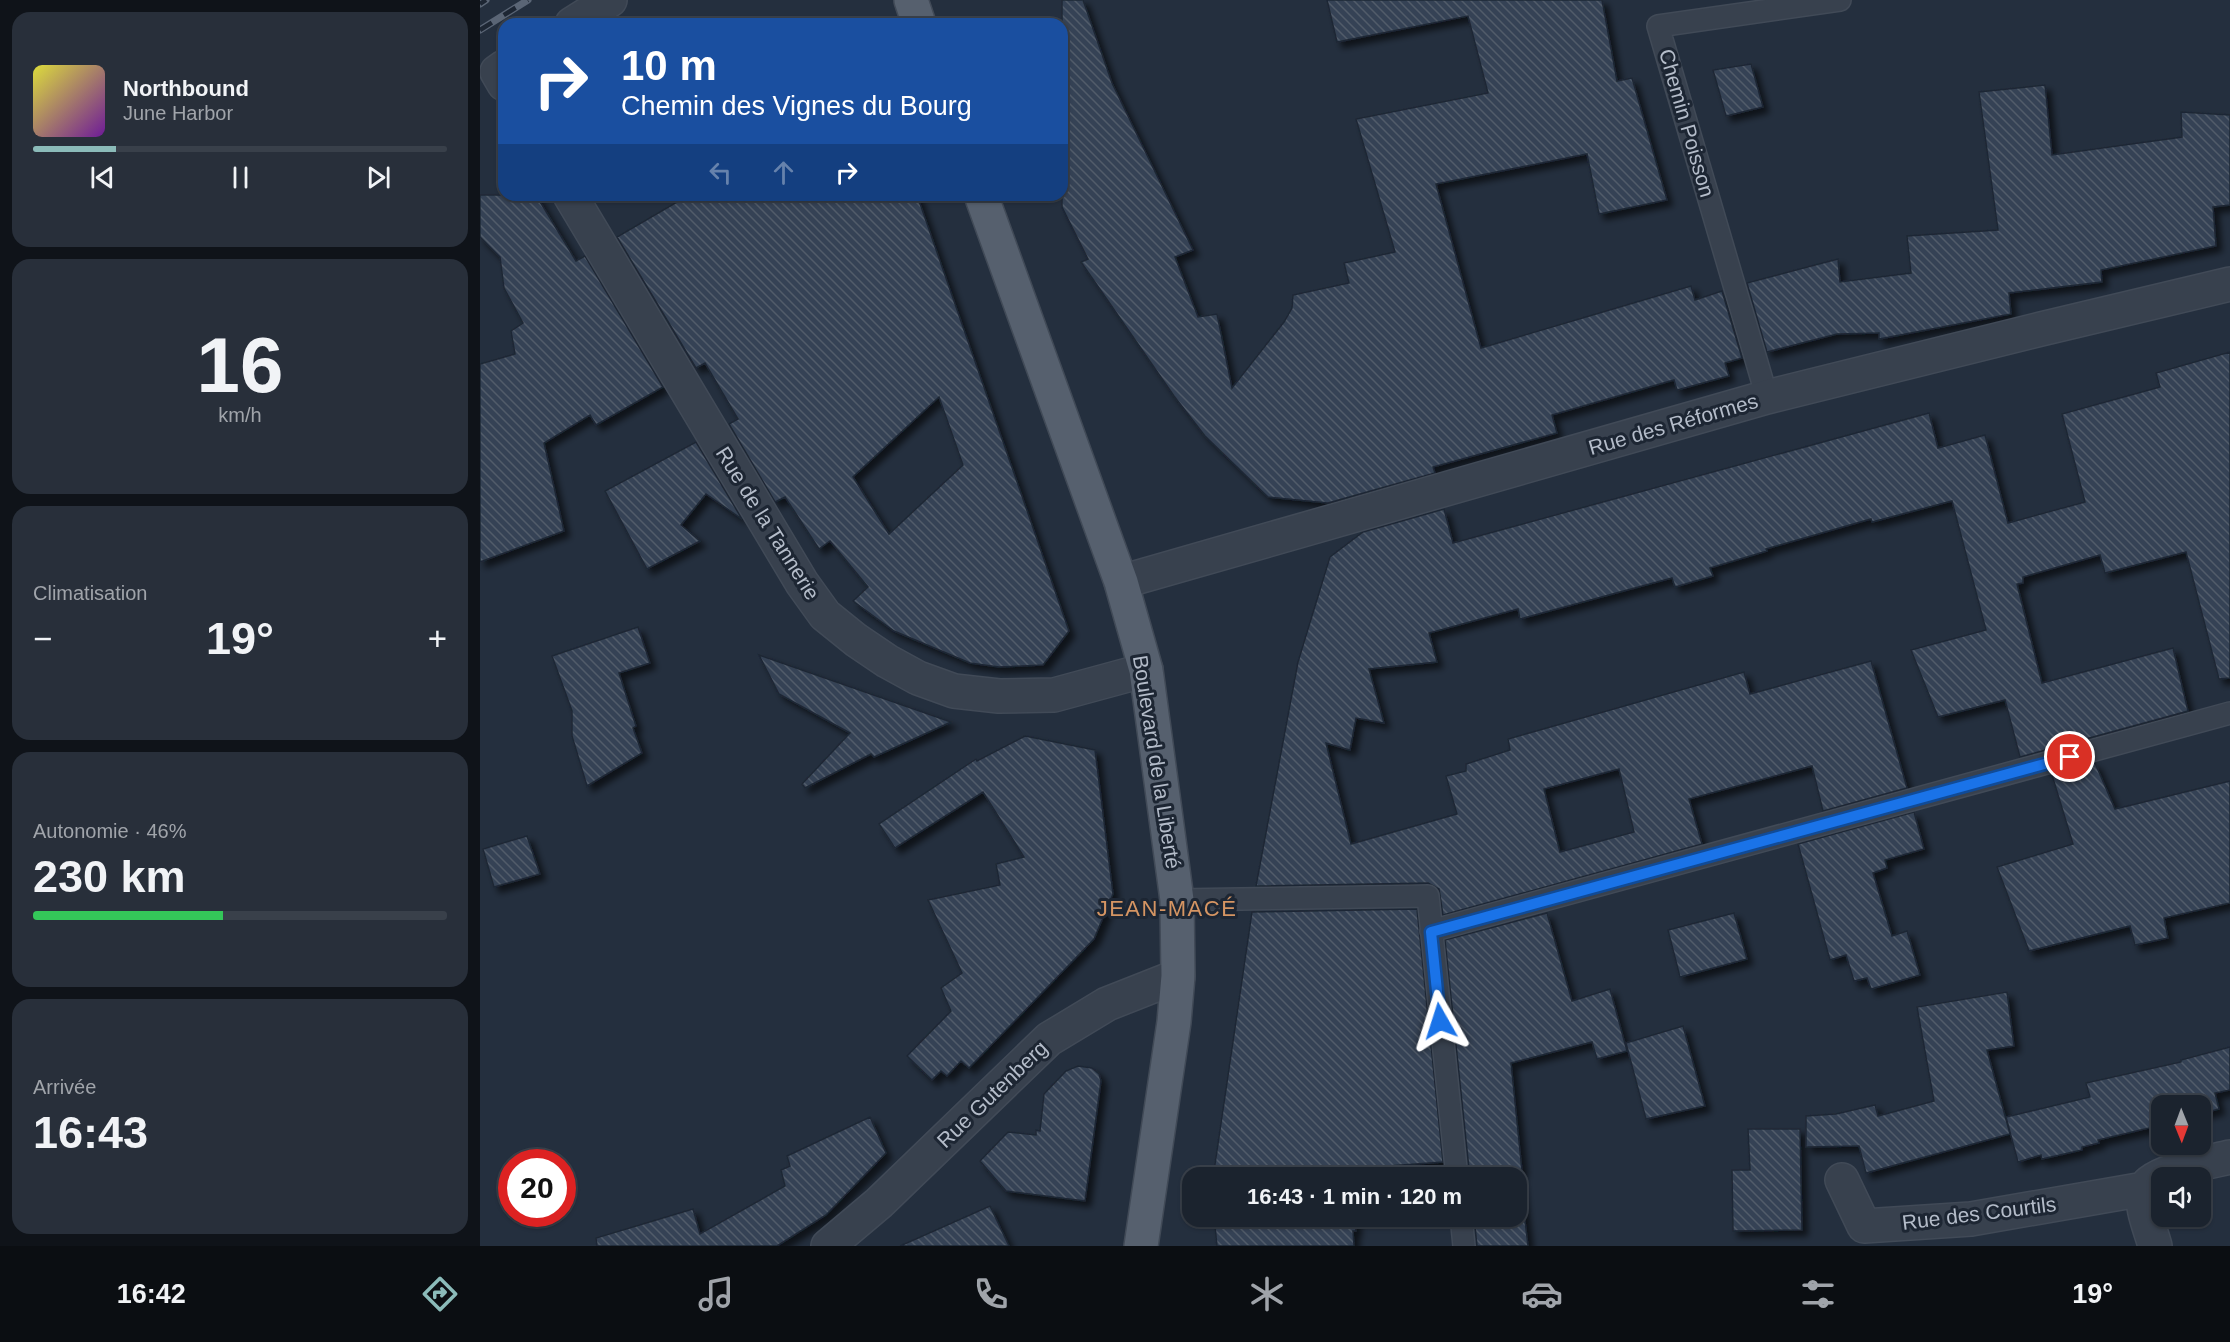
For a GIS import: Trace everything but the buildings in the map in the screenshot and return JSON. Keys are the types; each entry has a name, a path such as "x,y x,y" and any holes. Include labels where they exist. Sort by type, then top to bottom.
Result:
{"main road":[{"path":"910,0 917,18"},
{"name":"Boulevard de la Liberté","path":"983,201 1121,582 1146,670 1177,900 1178,976 1174,1022 1141,1246"}],"street":[{"path":"582,18 610,0"},
{"name":"Rue de la Tannerie","path":"574,201 802,583 825,615 886,661 918,678 954,691 999,696 1054,696 1146,670"},
{"name":"Rue des Réformes","path":"1121,582 1767,397 2041,328 2230,284"},
{"name":"Rue Gutenberg","path":"828,1246 879,1203 1049,1039 1107,1004 1178,976"},
{"name":"Rue des Courtils","path":"1842,1180 1864,1226 1971,1218 2144,1189 2154,1178 2230,1157"},
{"path":"2144,1189 2144,1205 2155,1246"}],"lane":[{"name":"Chemin Poisson","path":"1767,397 1658,26 1840,0"},
{"path":"1431,932 2230,713"},
{"path":"1177,900 1428,896 1456,1167"},
{"path":"1462,1227 1464,1246"}],"railway":[{"path":"480,4 486,0"},
{"path":"499,18 528,0"},
{"path":"480,30 498,19"}],"district":[{"name":"JEAN-MACÉ","path":"1167,908"}],"route":[{"path":"1440,1021 1431,932 2070,757"}]}
